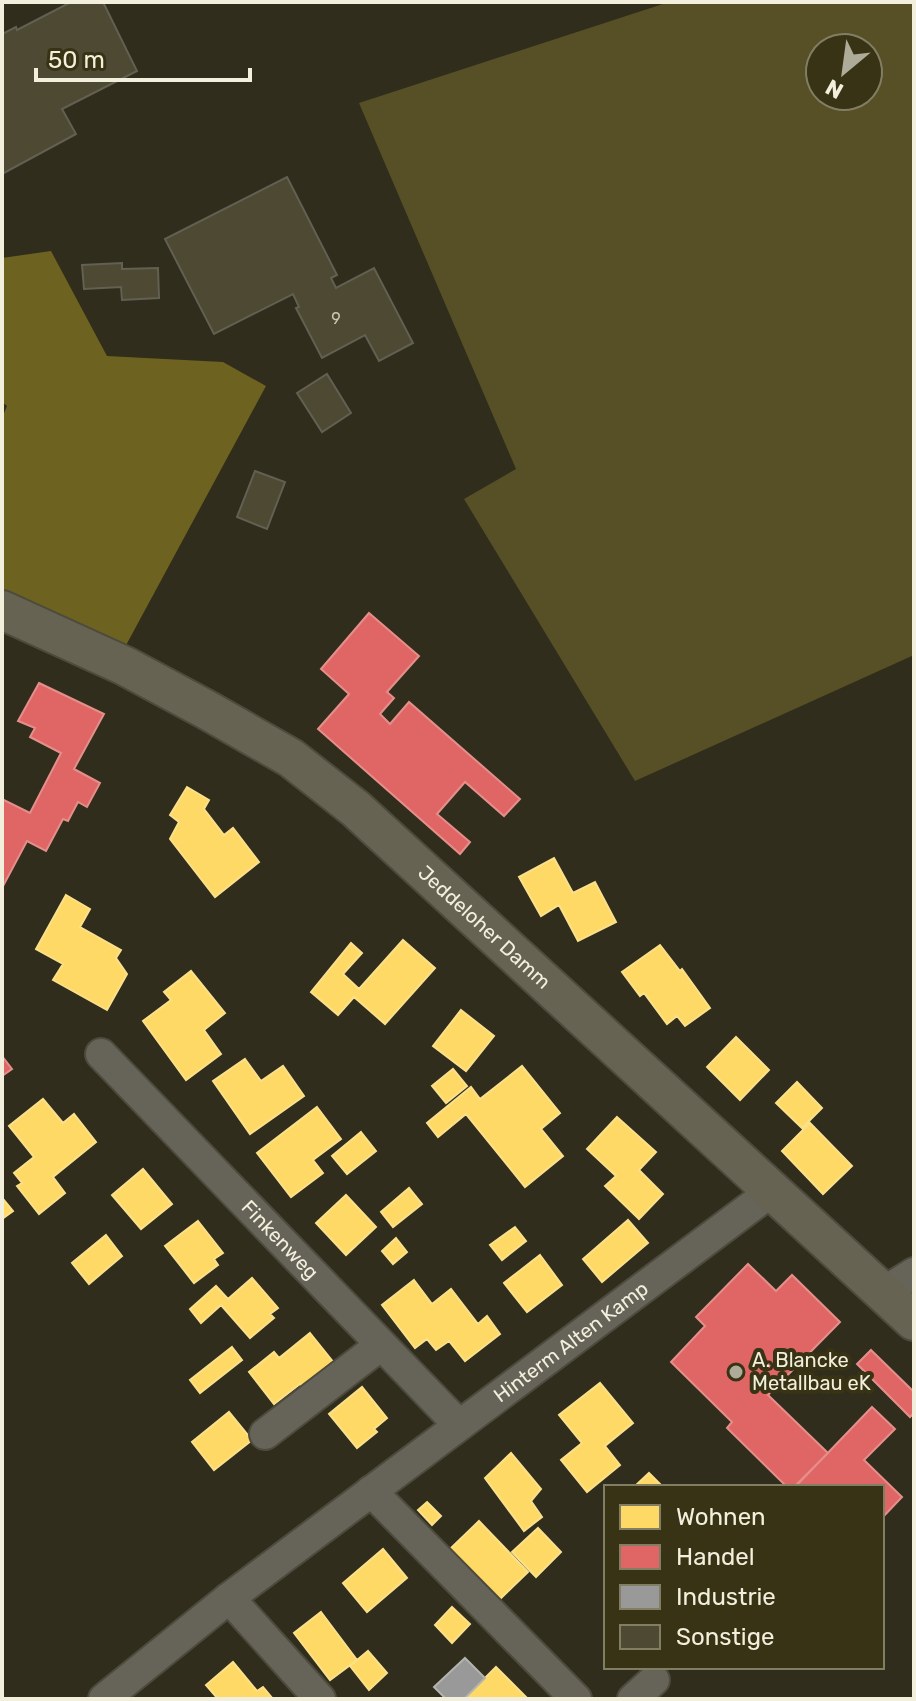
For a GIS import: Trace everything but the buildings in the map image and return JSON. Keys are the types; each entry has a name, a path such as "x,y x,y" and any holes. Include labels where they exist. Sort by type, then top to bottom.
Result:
{"main road":[{"name":"Jeddeloher Damm","path":"2,610 125,666 291,758 356,809 772,1191 899,1283 914,1321"}],"street":[{"name":"Finkenweg","path":"101,1054 459,1425"},
{"name":"Hinterm Alten Kamp","path":"104,1699 229,1598 772,1191"},
{"path":"265,1434 381,1345"},
{"path":"371,1491 576,1699"},
{"path":"229,1598 320,1699"}],"shaded area":[{"path":"669,2 914,2 914,655 635,781 464,499 516,469 359,103"},
{"path":"51,251 107,356 223,362 266,386 124,649 2,589 2,418 7,406 2,402 2,258"}],"place":[{"name":"A. Blancke Metallbau eK","path":"736,1372"}]}
